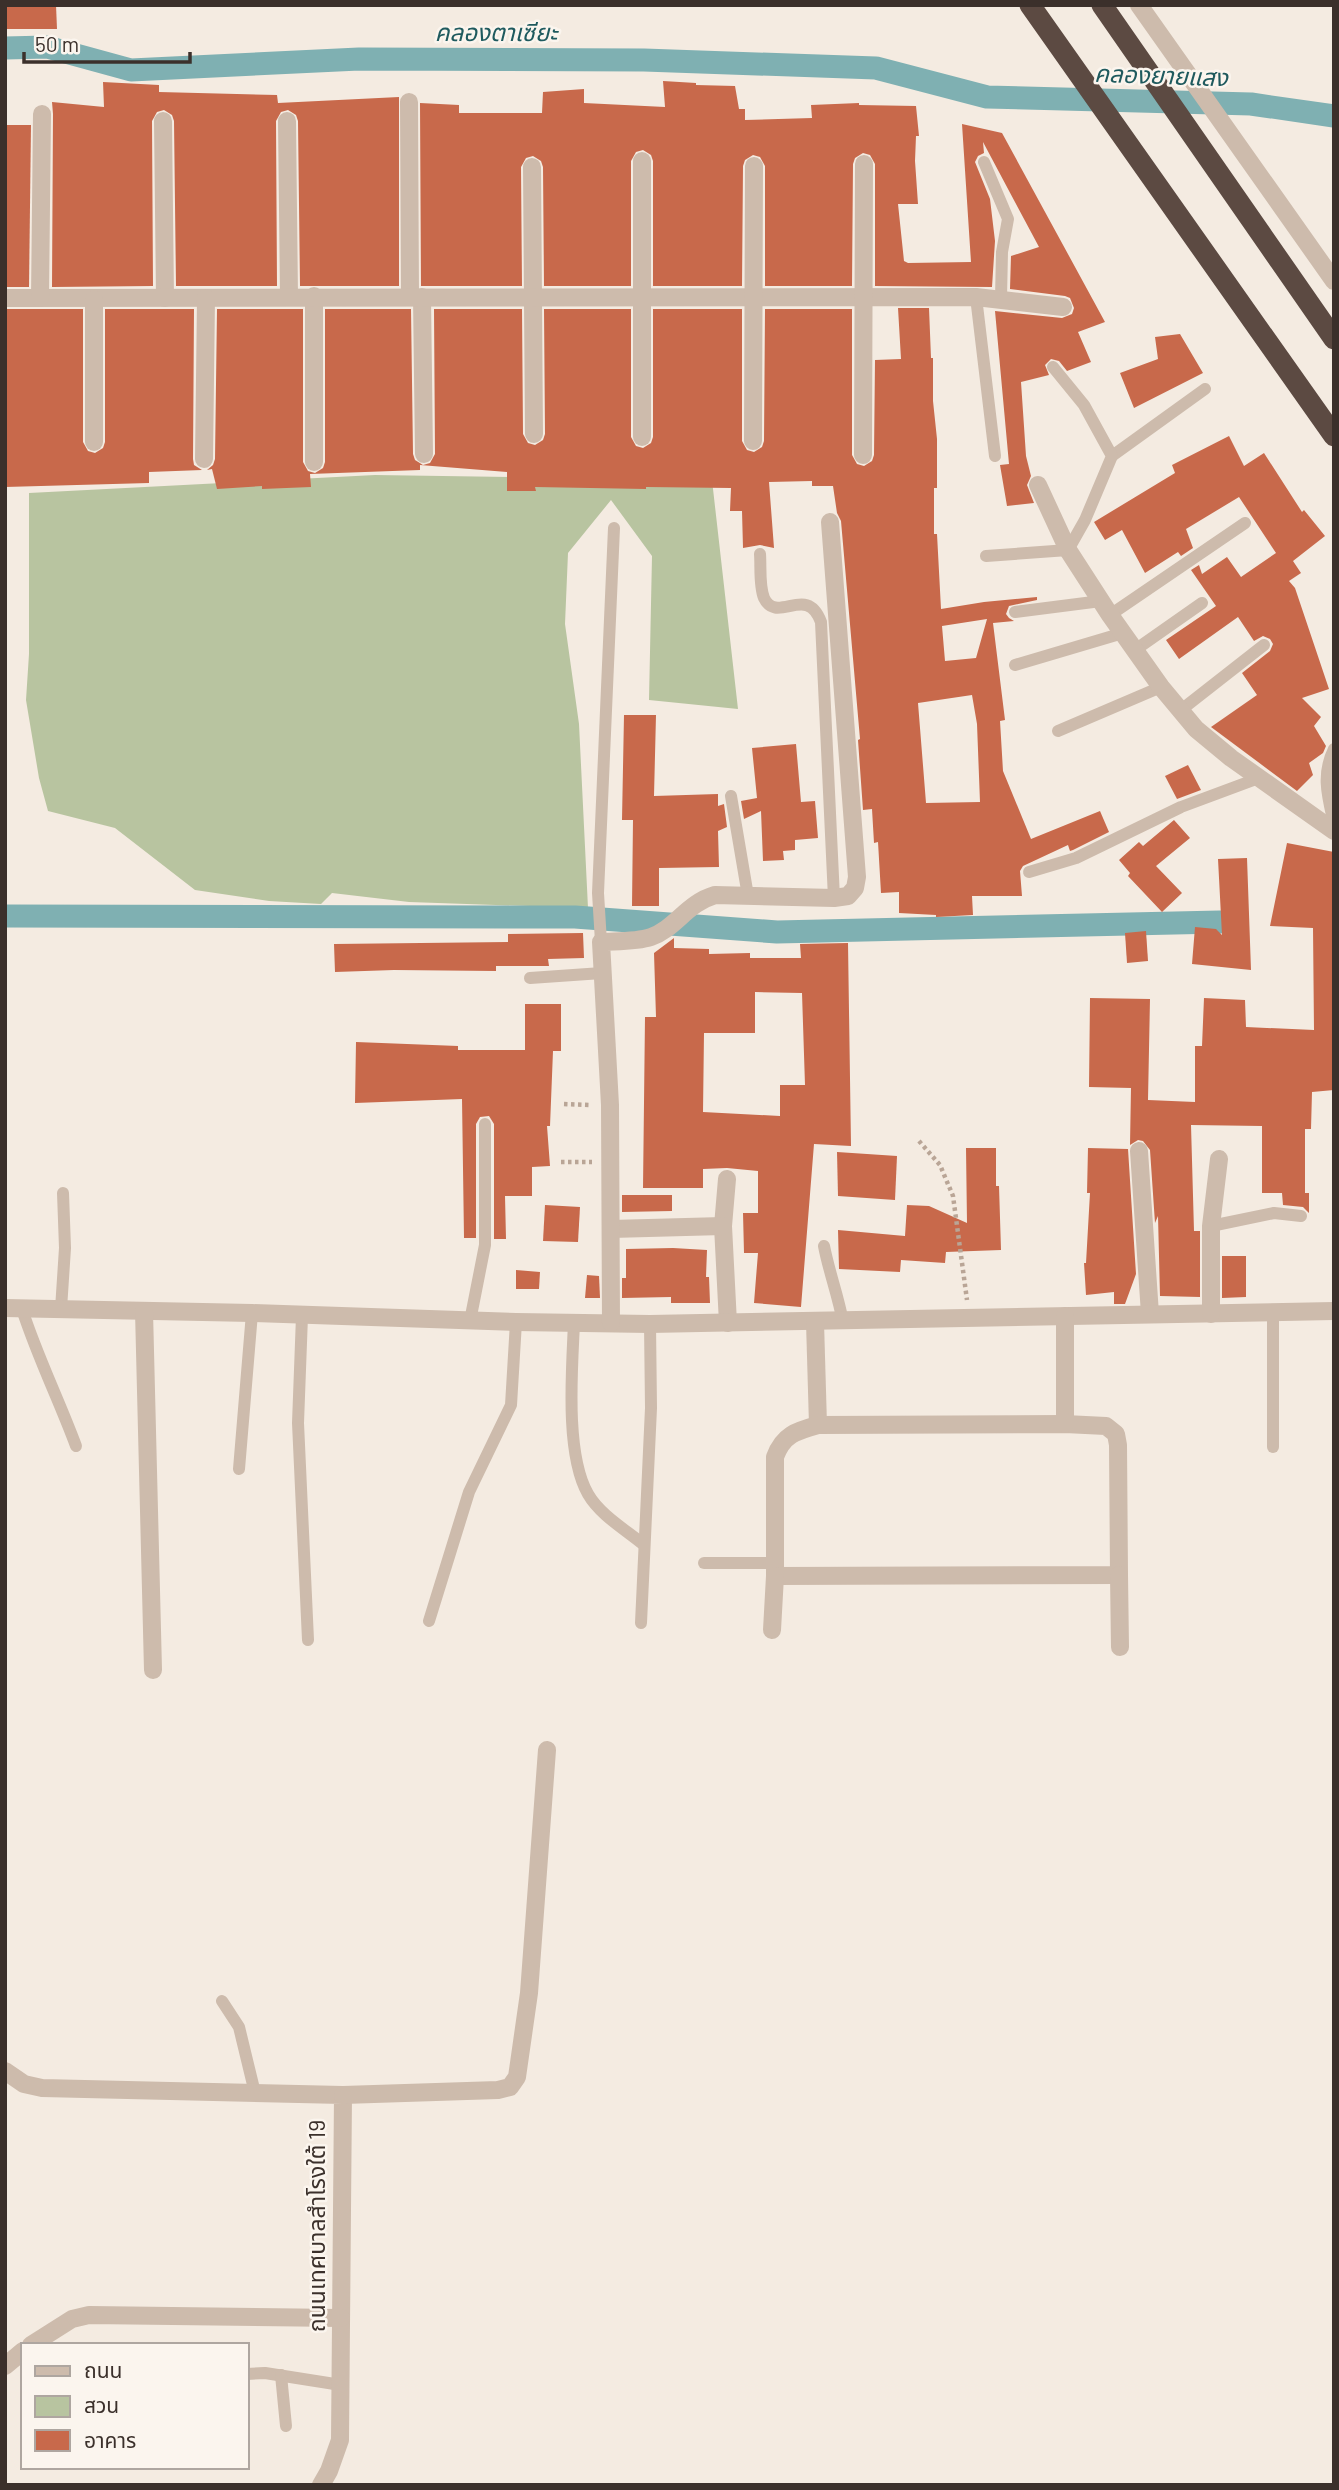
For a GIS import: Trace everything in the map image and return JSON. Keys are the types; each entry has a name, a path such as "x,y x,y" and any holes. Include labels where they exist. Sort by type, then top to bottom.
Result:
{"highway":[{"path":"1030,5 1334,436"},
{"path":"1102,5 1334,339"}],"street":[{"path":"1139,5 1334,281"},
{"path":"409,102 424,454"},
{"path":"40,298 42,114"},
{"path":"163,121 165,298"},
{"path":"287,121 289,297"},
{"path":"642,161 642,437"},
{"path":"863,455 864,164"},
{"path":"753,441 754,166"},
{"path":"532,167 534,434"},
{"path":"5,298 533,298 753,295 976,297 1063,307"},
{"path":"314,296 314,462"},
{"path":"204,459 206,298"},
{"path":"94,299 94,442"},
{"path":"1038,485 1068,550 1161,687 1196,729 1334,831"},
{"path":"611,1323 610,1105 601,942 650,937 664,930 701,899 715,895 834,898 848,896 855,888 857,877 830,522"},
{"path":"1139,1152 1150,1314"},
{"path":"1211,1314 1211,1226 1219,1159"},
{"path":"727,1179 723,1226 728,1324"},
{"path":"611,1229 723,1226"},
{"path":"14,1309 650,1324 1334,1311"},
{"path":"144,1311 153,1670"},
{"path":"1065,1316 1065,1424"},
{"path":"815,1322 818,1425"},
{"path":"772,1630 775,1457 779,1444 792,1432 818,1425 1106,1426 1116,1434 1118,1445 1120,1647"},
{"path":"775,1570 1119,1575"},
{"path":"343,2095 498,2091 510,2087 517,2077 529,1993 548,1750"},
{"name":"ถนนเทศบาลสำโรงใต้ 19","path":"5,2071 24,2084 42,2088 343,2095 340,2440 321,2485"},
{"path":"34,2343 72,2319 89,2315 341,2318"},
{"path":"5,2366 21,2353"}],"lane":[{"path":"985,162 1007,219 1002,252 1001,298"},
{"path":"976,297 995,456"},
{"path":"1053,366 1084,405 1112,456"},
{"path":"986,556 1068,550 1085,520 1112,456 1205,389"},
{"path":"1015,612 1106,608 1245,523"},
{"path":"601,942 598,879 614,528"},
{"path":"760,554 763,596 769,605 778,608 801,604 811,606 817,611 821,622 834,898"},
{"path":"1135,650 1202,603"},
{"path":"1015,665 1123,633"},
{"path":"1181,710 1264,645"},
{"path":"824,684 842,684"},
{"path":"1058,731 1161,687"},
{"path":"1334,749 1325,773 1326,791 1334,824"},
{"path":"1029,872 1076,859 1181,807 1259,778"},
{"path":"731,796 748,896"},
{"path":"530,978 603,973"},
{"path":"470,1321 485,1245 485,1125"},
{"path":"61,1309 65,1248 63,1193"},
{"path":"1211,1226 1273,1213 1301,1216"},
{"path":"824,1246 828,1270 837,1289 842,1322"},
{"path":"14,1309 53,1385 76,1446"},
{"path":"1273,1312 1273,1447"},
{"path":"239,1469 251,1313"},
{"path":"302,1316 298,1423 308,1640"},
{"path":"429,1621 469,1492 511,1405 516,1322"},
{"path":"574,1323 571,1388 580,1477 589,1496 604,1513 644,1545"},
{"path":"641,1623 651,1408 650,1324"},
{"path":"704,1563 775,1570"},
{"path":"222,2001 239,2027 255,2093"},
{"path":"248,2374 265,2373 341,2385"},
{"path":"281,2375 286,2427"}],"path":[{"path":"564,1104 610,1105"},
{"path":"919,1141 940,1165 953,1196 968,1318"},
{"path":"561,1162 610,1162"}],"green space":[{"path":"375,475 712,480 738,709 649,700 652,556 611,500 568,553 565,624 579,724 588,908 409,902 332,893 321,904 269,901 195,890 115,828 48,811 39,778 26,700 29,654 29,493"}],"building":[{"path":"5,5 56,5 57,29 5,29"},
{"path":"663,81 735,86 739,109 745,109 745,120 812,118 811,105 859,103 916,106 919,136 916,136 915,161 918,204 898,204 904,261 908,263 971,262 962,124 1002,133 1105,322 1078,332 1091,362 1067,371 1059,361 1051,359 1045,365 1049,375 1021,382 1026,456 1031,476 1027,485 1034,503 1007,506 1000,465 1009,464 995,311 1062,318 1072,314 1074,308 1070,298 1065,296 1010,289 1011,256 1039,247 983,142 984,153 978,156 975,162 990,199 995,241 992,287 875,286 875,164 870,155 863,153 855,158 853,164 852,286 765,286 765,166 760,157 753,155 745,160 743,166 742,286 653,286 653,161 651,155 643,150 636,152 631,161 631,286 544,286 543,167 541,161 533,156 526,158 521,167 522,286 421,286 420,103 459,105 459,113 542,113 543,92 584,89 584,103 665,107"},
{"path":"103,82 159,85 159,92 277,95 278,103 399,97 399,286 300,286 298,121 296,115 288,110 281,112 276,121 277,286 176,286 174,121 172,115 164,110 157,112 152,121 153,286 52,287 52,102 104,107"},
{"path":"5,125 31,125 29,287 5,287"},
{"path":"898,308 929,308 937,439 934,534 937,534 941,609 1037,597 1037,600 1009,606 1006,614 1014,621 993,623 1005,720 1000,721 1003,771 1031,839 1100,811 1109,832 1073,850 1070,851 1068,845 1023,866 1020,871 1022,896 972,896 973,915 936,917 899,913 899,892 881,893 878,842 874,843 872,809 863,810 860,739 841,521 837,513 833,486 812,486 812,481 769,482 774,548 760,545 743,548 742,511 730,511 731,488 535,487 536,491 507,491 507,472 420,465 420,470 310,474 311,487 217,489 212,469 207,470 215,459 217,309 303,309 303,462 308,471 315,473 323,468 325,462 325,309 411,309 413,454 415,460 423,465 430,463 435,454 434,309 522,309 523,434 528,443 535,445 543,440 545,434 544,309 631,309 631,437 636,446 643,448 651,443 653,437 653,309 742,309 742,441 747,450 754,452 762,447 764,441 765,309 852,309 852,455 857,464 864,466 872,461 874,455 875,360 901,359","holes":["987,619 976,658 945,661 942,626","972,695 977,724 980,802 926,803 918,703"]},
{"path":"5,309 83,309 83,442 88,451 95,453 103,448 105,442 105,309 194,309 193,459 194,465 202,470 149,472 149,483 5,487"},
{"path":"1180,334 1203,373 1134,408 1120,373 1158,359 1155,337"},
{"path":"1229,436 1244,466 1264,453 1302,512 1304,510 1325,536 1293,561 1301,573 1289,581 1295,588 1329,689 1302,698 1321,717 1314,726 1326,746 1323,753 1309,763 1313,775 1297,791 1211,727 1257,695 1242,673 1270,651 1273,644 1270,639 1263,636 1254,641 1238,617 1179,659 1166,640 1216,606 1191,570 1199,565 1202,574 1227,557 1241,577 1276,553 1239,497 1186,529 1193,548 1181,556 1178,552 1145,573 1122,530 1105,540 1094,522 1175,473 1172,465"},
{"path":"624,715 656,715 654,796 718,794 718,806 724,804 727,827 718,831 719,867 659,868 659,906 632,906 633,820 622,820"},
{"path":"796,744 801,802 815,801 818,838 795,840 795,850 783,851 784,860 763,861 761,811 744,819 741,801 757,798 752,748"},
{"path":"1188,765 1201,790 1177,799 1165,776"},
{"path":"1174,820 1190,838 1156,866 1182,893 1162,912 1128,876 1130,873 1119,860 1139,842 1143,846"},
{"path":"1287,843 1334,852 1334,1090 1312,1092 1311,1129 1305,1129 1305,1193 1309,1193 1309,1213 1303,1207 1283,1205 1282,1193 1262,1193 1262,1126 1191,1125 1194,1231 1200,1231 1200,1297 1160,1296 1158,1216 1155,1223 1150,1150 1143,1141 1138,1140 1130,1145 1131,1088 1089,1087 1090,998 1150,999 1148,1100 1195,1102 1195,1046 1202,1046 1204,998 1245,1000 1246,1027 1314,1030 1313,928 1270,926"},
{"path":"1247,858 1251,970 1192,964 1195,927 1216,929 1222,935 1218,859"},
{"path":"1146,931 1148,961 1127,963 1125,933"},
{"path":"583,933 584,958 548,959 549,966 496,966 496,971 335,972 334,944 508,942 508,934"},
{"path":"674,938 674,948 709,949 709,954 750,953 750,958 801,958 800,944 848,943 851,1146 814,1144 801,1307 754,1303 758,1253 744,1253 743,1213 758,1213 758,1171 703,1169 703,1188 643,1188 645,1017 656,1017 654,953","holes":["755,992 802,993 805,1085 780,1085 780,1116 703,1112 704,1033 755,1033"]},
{"path":"525,1004 561,1004 561,1051 553,1051 550,1126 547,1126 550,1166 532,1167 532,1196 505,1196 506,1239 494,1239 494,1124 489,1116 480,1117 476,1124 476,1238 464,1238 462,1099 355,1103 356,1042 458,1046 458,1050 525,1050"},
{"path":"966,1148 996,1148 1001,1250 946,1252 945,1263 901,1260 900,1272 839,1269 838,1230 905,1236 907,1205 929,1206 967,1223"},
{"path":"1088,1148 1128,1149 1136,1274 1125,1304 1114,1304 1114,1292 1086,1295 1084,1263 1090,1193 1087,1193"},
{"path":"837,1152 897,1156 895,1200 838,1196"},
{"path":"622,1195 672,1195 672,1211 622,1212"},
{"path":"545,1205 580,1207 578,1242 543,1241"},
{"path":"626,1249 707,1250 706,1277 709,1277 710,1303 671,1303 671,1297 622,1298 622,1278 626,1278"},
{"path":"1222,1256 1246,1256 1246,1297 1222,1298"},
{"path":"516,1270 540,1272 539,1289 516,1289"},
{"path":"587,1275 599,1276 600,1298 585,1298"}],"waterway":[{"name":"คลองตาเซียะ","path":"5,48 47,47 131,70 359,59 644,60 876,68 987,97 1251,104 1334,116"},
{"path":"5,916 575,917 777,932 1220,922"}],"water label":[{"name":"คลองยายแสง","path":"1161,76"}]}
